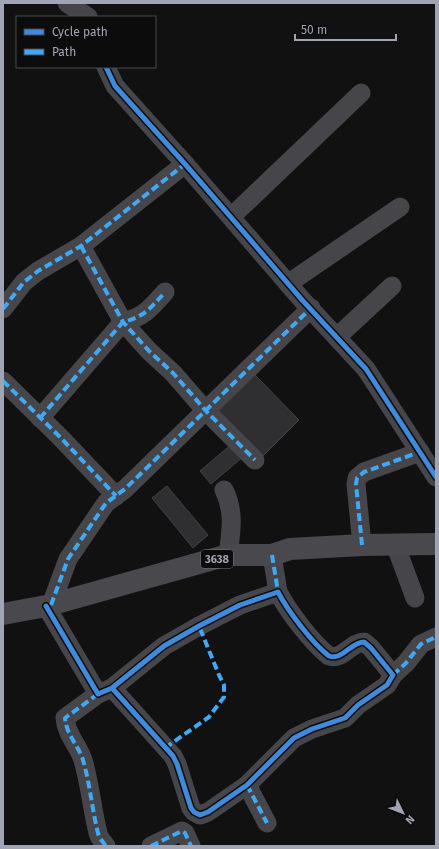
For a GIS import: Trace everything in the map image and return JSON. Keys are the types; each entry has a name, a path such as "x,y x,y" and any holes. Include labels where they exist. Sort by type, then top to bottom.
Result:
{"main road":[{"name":"3638","path":"3,614 49,605 228,556 272,555 290,549 362,545 436,544"}],"street":[{"path":"67,3 86,16"},
{"path":"106,68 115,86 356,358 374,381 436,476"},
{"path":"231,217 361,93"},
{"path":"3,309 24,282 81,246 185,164"},
{"path":"289,283 400,207"},
{"path":"81,246 123,322 149,351 174,373 206,411 255,460"},
{"path":"337,337 392,286"},
{"path":"40,418 123,322 135,319 150,309 165,292"},
{"path":"311,308 130,484 106,503 68,559 49,605 105,691 173,756 191,808 200,815 208,812 247,785 294,738 312,729 345,718 358,705 387,685 393,675 406,663 421,644 436,637"},
{"path":"3,381 116,496"},
{"path":"362,545 356,484 357,478 364,472 420,452"},
{"path":"224,490 229,500 232,522 228,556"},
{"path":"395,544 415,598"},
{"path":"272,555 278,592 296,619 325,653 329,656 336,657 356,644 364,642 371,648 393,675"},
{"path":"106,846 98,834 90,791 82,760 77,746 66,727 65,718 105,691 164,646 240,605 278,592"},
{"path":"247,785 267,824"},
{"path":"151,846 179,831 185,833 192,846"}],"building":[{"path":"254,374 299,420 263,456 217,410"},
{"path":"233,443 244,456 211,484 200,471"},
{"path":"167,486 208,535 193,548 152,498"}],"marked path":[{"path":"3,309 24,282 38,271 81,246 185,164"},
{"path":"81,246 123,322 149,351 173,373 206,411 255,460"},
{"path":"40,418 123,322 142,315 165,292"},
{"path":"51,605 68,559 106,503 125,489 311,308"},
{"path":"3,381 60,437 116,496"},
{"path":"362,545 356,484 357,478 364,472 420,452"},
{"path":"272,555 278,592"},
{"path":"165,748 209,717 224,697 224,685 199,626"},
{"path":"393,675 406,663 421,644 436,637"},
{"path":"98,694 65,718 70,734 83,760 98,833 106,846"},
{"path":"247,785 267,823"},
{"path":"151,846 182,831 185,833 191,846"}],"cycle path":[{"path":"106,68 115,86 185,164 303,301 366,369 436,477"},
{"path":"46,606 98,694 112,688 164,646 199,626 240,605 278,592 301,626 315,643 329,656 338,656 355,645 364,642 371,648 393,675 387,685 358,705 345,718 312,729 294,738 247,785 208,812 200,815 194,812 191,808 173,756 112,688"}]}
